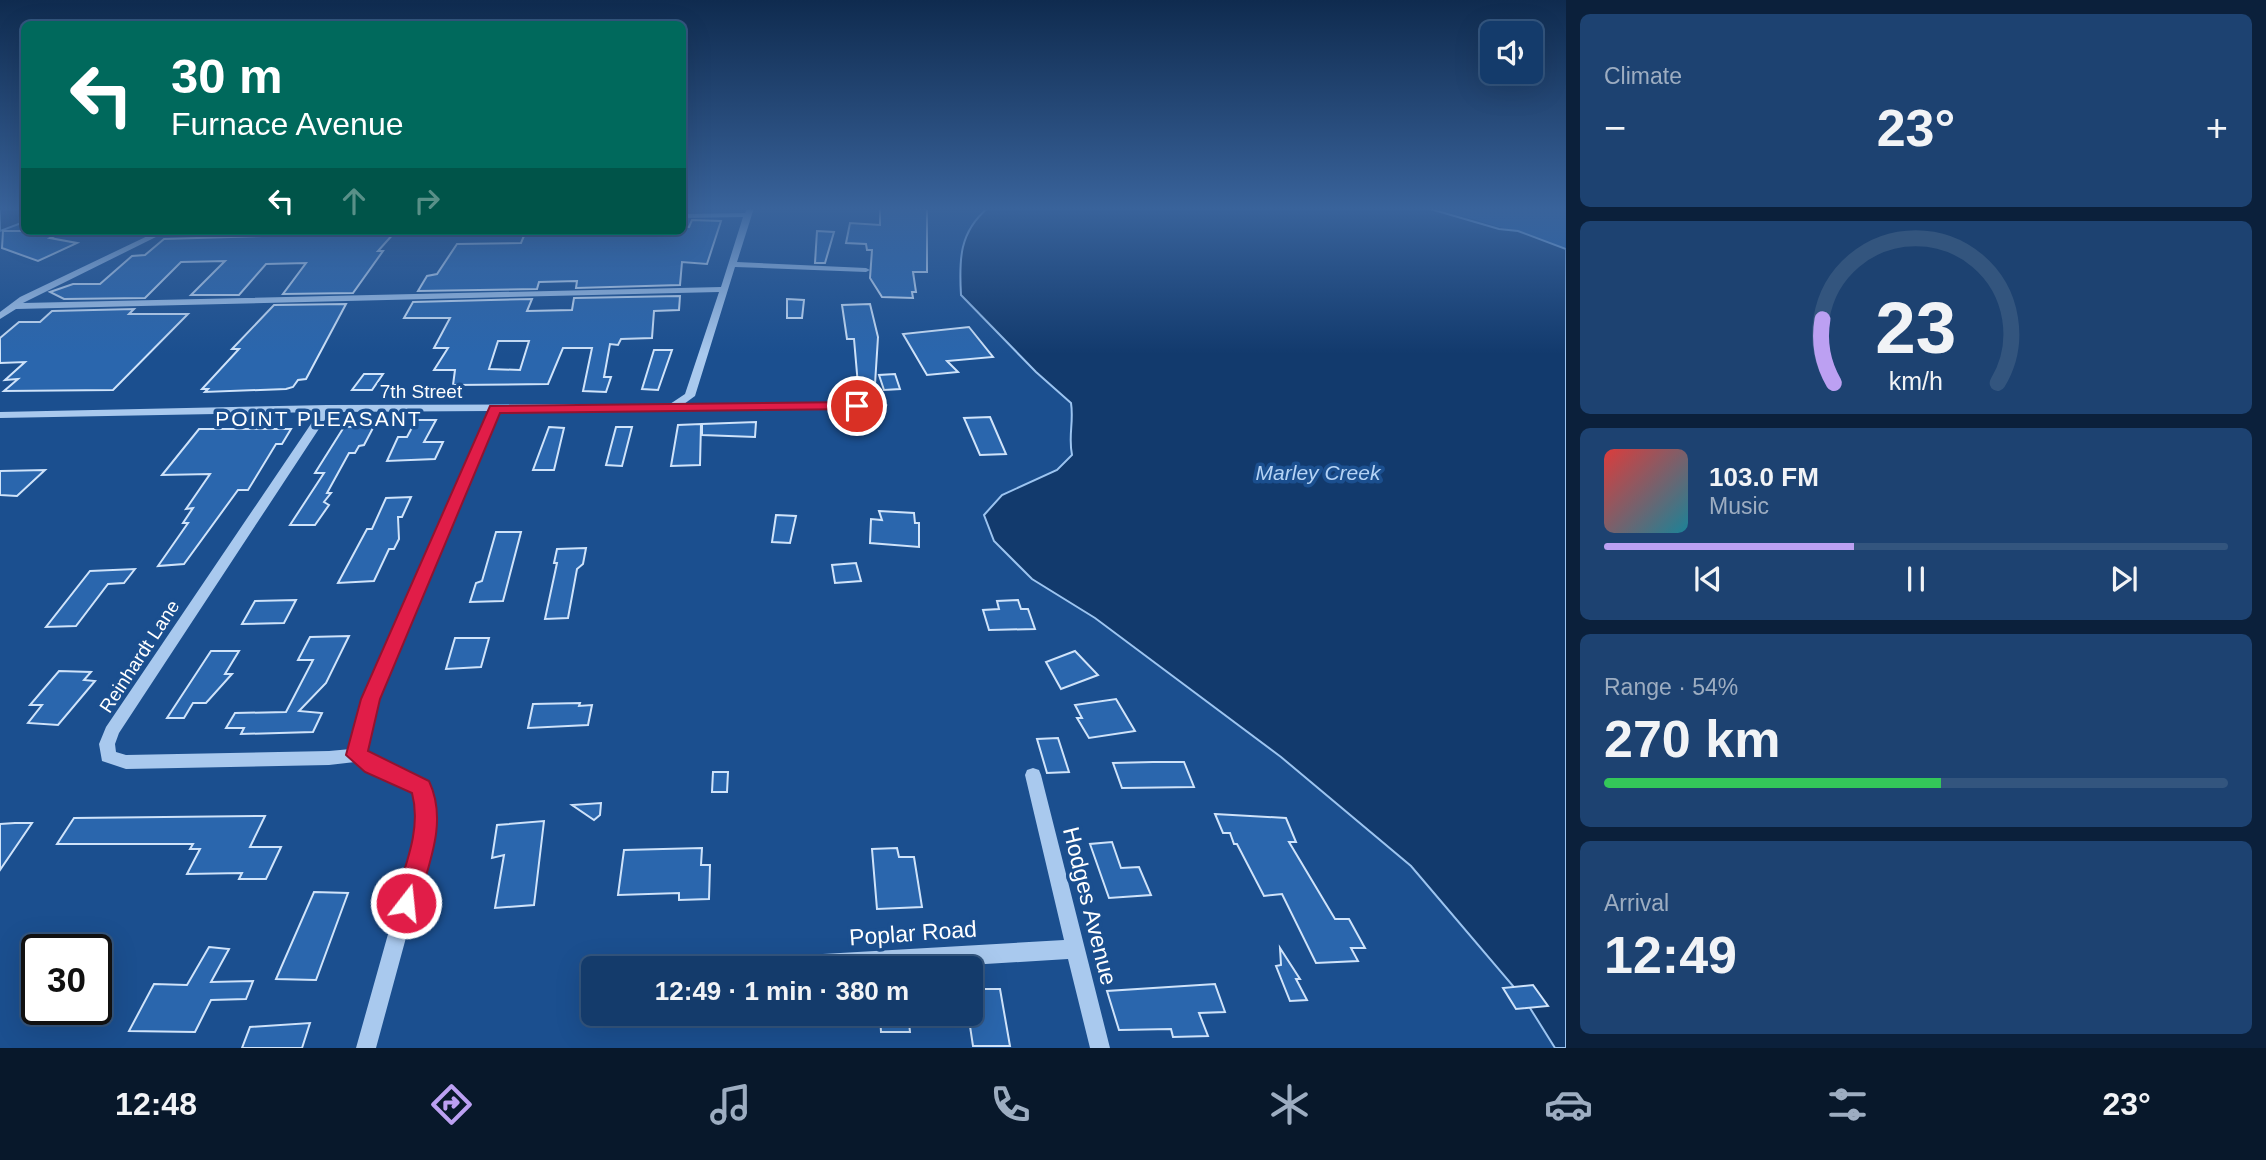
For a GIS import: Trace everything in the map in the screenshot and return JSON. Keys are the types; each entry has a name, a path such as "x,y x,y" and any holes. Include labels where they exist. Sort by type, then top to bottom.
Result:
{"street":[{"path":"0,316 23,299 110,257"},
{"path":"668,409 690,396 734,257"},
{"path":"732,264 866,270"},
{"path":"13,306 723,289"},
{"path":"0,300 23,299"},
{"name":"7th Street","path":"0,415 327,408 668,409 883,405"},
{"name":"Reinhardt Lane","path":"327,408 118,722 107,744 108,756 126,762 329,758 357,755"},
{"path":"366,1048 426,831 427,808 421,788 408,779 372,766 357,755 370,699 495,409"},
{"name":"Hodges Avenue","path":"1033,775 1100,1048"},
{"name":"Poplar Road","path":"957,956 1076,949"}],"water":[{"name":"Marley Creek","path":"1566,257 1566,1048 1555,1048 1525,1000 1411,866 1281,757 1095,618 1032,579 994,541 984,515 1002,495 1057,470 1072,455 1071,403 1036,372 961,295 961,258"}],"building":[{"path":"27,257 47,257 38,261"},
{"path":"131,257 379,257 353,293 283,294 306,263 266,264 239,295 191,295 225,261 181,262 145,298 64,299 50,292 73,284 100,284"},
{"path":"448,257 709,257 707,264 682,262 680,285 576,288 577,281 539,282 537,289 418,291 427,276 437,274"},
{"path":"815,257 827,257 825,263 815,263"},
{"path":"872,257 927,257 927,272 913,272 916,292 912,292 913,298 882,297 870,278"},
{"path":"680,296 679,310 654,311 652,338 621,339 618,345 610,344 604,377 611,377 606,392 583,391 592,348 563,348 548,384 453,385 455,370 434,370 448,348 434,348 450,318 404,318 413,302 532,299 527,311 572,310 574,298","holes":["498,341 529,341 520,370 489,369"]},
{"path":"787,299 804,300 802,318 787,318"},
{"path":"346,304 306,379 298,380 293,387 205,392 208,389 202,389 239,349 232,349 274,305"},
{"path":"870,304 878,337 875,384 858,385 854,339 847,339 842,305"},
{"path":"134,309 129,314 188,314 113,390 4,391 18,379 5,380 25,362 0,363 0,338 19,322 40,322 52,311"},
{"path":"969,327 993,357 947,361 958,372 927,375 903,334"},
{"path":"654,350 672,350 658,390 642,389"},
{"path":"364,374 383,374 372,390 352,390"},
{"path":"895,374 900,389 884,390 879,375"},
{"path":"990,417 1006,454 980,455 964,418"},
{"path":"416,420 436,420 424,442 443,442 435,459 387,461 398,437 407,437"},
{"path":"756,422 755,437 702,435 702,424"},
{"path":"701,424 700,465 671,466 678,425"},
{"path":"374,426 364,445 359,446 355,453 349,453 327,493 331,493 324,502 329,505 315,525 290,525 324,473 315,473 344,427"},
{"path":"549,427 564,428 554,470 533,470"},
{"path":"616,427 632,427 622,466 606,465"},
{"path":"199,429 291,429 282,444 276,444 248,490 238,490 184,564 158,566 188,523 183,523 193,508 186,509 210,474 162,475"},
{"path":"45,470 17,496 0,495 0,471"},
{"path":"411,497 402,517 398,517 399,539 394,549 389,549 374,581 338,583 367,529 372,529 386,498"},
{"path":"879,511 914,513 915,523 919,523 919,547 870,543 871,519 882,520"},
{"path":"776,515 796,516 790,543 772,542"},
{"path":"496,532 521,532 503,601 470,602 476,583 482,581"},
{"path":"586,548 583,564 577,569 568,618 545,619 557,563 554,563 557,549"},
{"path":"856,563 861,581 835,583 832,565"},
{"path":"135,569 124,583 108,584 76,626 46,627 90,571"},
{"path":"296,600 284,623 242,624 255,601"},
{"path":"1018,600 1021,609 1028,609 1035,629 989,630 983,610 999,609 997,601"},
{"path":"349,636 326,683 299,711 322,713 313,732 241,734 244,728 226,728 235,713 286,712 313,660 298,660 310,637"},
{"path":"455,638 489,638 481,667 446,669"},
{"path":"211,651 239,651 225,674 232,674 206,703 193,703 184,718 167,718"},
{"path":"1075,651 1098,675 1061,689 1046,662"},
{"path":"59,671 91,672 84,680 95,681 58,725 28,723 42,705 30,705"},
{"path":"1116,699 1135,731 1089,738 1077,718 1082,718 1075,705"},
{"path":"580,703 579,706 592,705 588,725 528,728 533,704"},
{"path":"1058,738 1069,772 1047,773 1037,739"},
{"path":"1184,762 1194,787 1122,788 1113,763"},
{"path":"713,772 728,772 727,792 712,792"},
{"path":"601,803 600,815 594,820 572,805"},
{"path":"1215,814 1286,818 1296,842 1289,842 1335,919 1349,919 1365,948 1351,948 1358,961 1316,963 1282,894 1264,896 1237,844 1234,844 1230,833 1223,833"},
{"path":"265,816 250,847 281,847 266,879 239,879 242,873 187,874 200,849 190,849 193,844 57,844 74,818"},
{"path":"544,821 534,905 495,908 504,855 492,858 497,825"},
{"path":"32,823 0,870 0,824"},
{"path":"1112,842 1121,868 1139,867 1151,895 1109,898 1090,844"},
{"path":"702,848 701,865 710,865 709,899 679,900 679,893 618,895 624,850"},
{"path":"897,848 899,857 914,857 922,907 877,909 872,849"},
{"path":"314,892 348,893 316,980 276,979"},
{"path":"209,947 229,949 211,982 253,981 246,999 211,1000 195,1032 129,1031 154,984 187,985"},
{"path":"1280,948 1300,979 1296,979 1307,1000 1290,1001 1276,966 1281,965"},
{"path":"1215,984 1225,1012 1199,1013 1208,1036 1173,1037 1171,1029 1119,1030 1107,991"},
{"path":"1533,985 1548,1006 1516,1009 1503,988"},
{"path":"983,989 1000,989 1010,1046 973,1046 970,1026 983,1026"},
{"path":"310,1023 302,1048 242,1048 250,1027"},
{"path":"881,1026 909,1026 910,1032 881,1032"}],"district":[{"name":"POINT PLEASANT","path":"319,419"}],"route":[{"path":"406,903 426,831 427,808 421,788 408,779 372,766 357,755 370,699 495,409 857,406"}]}
